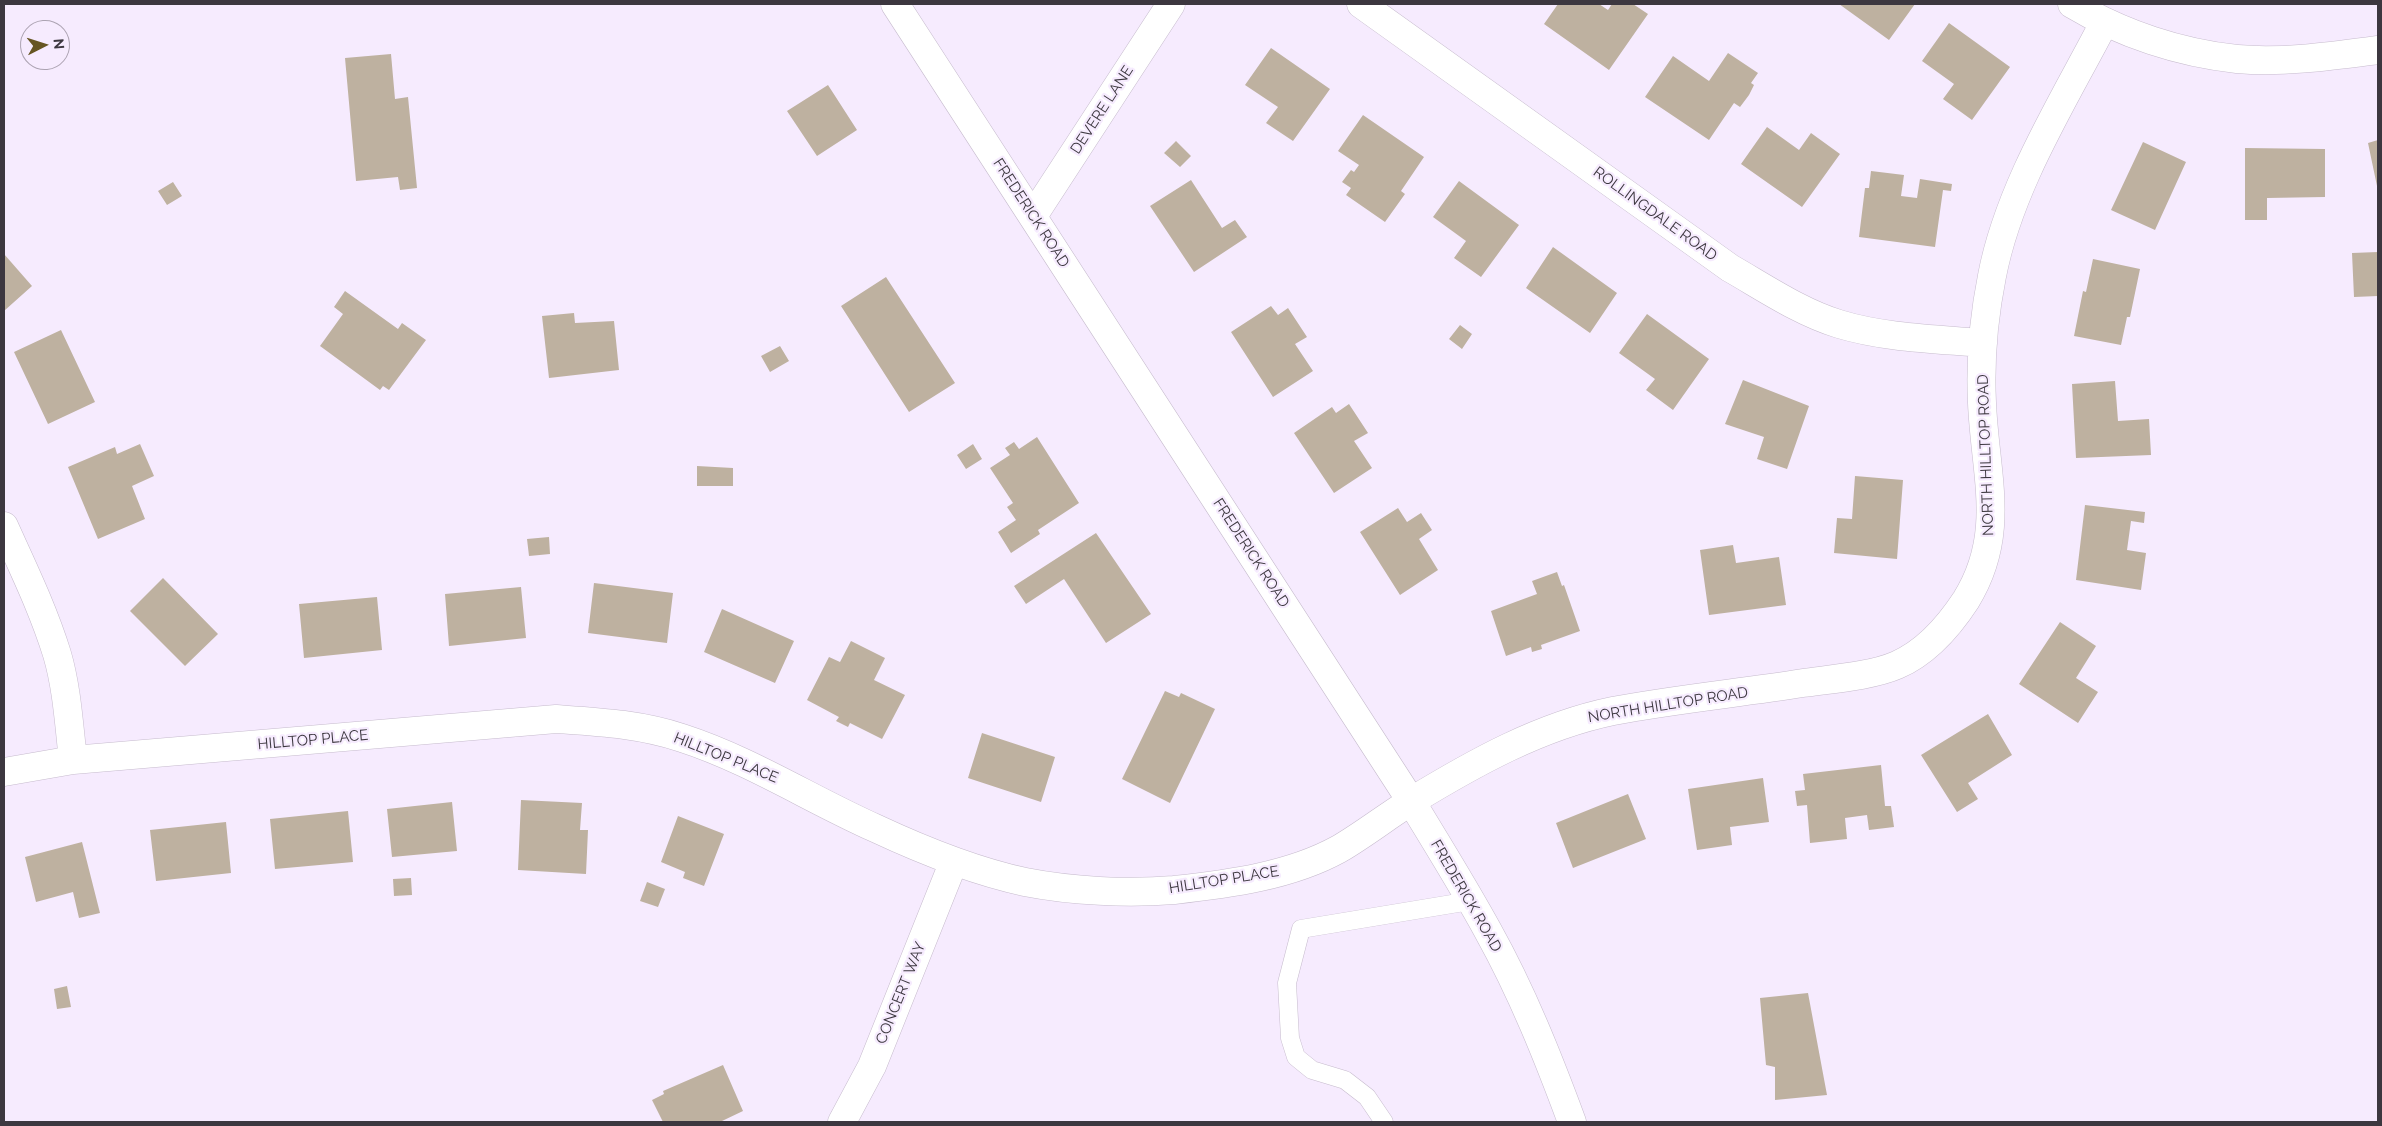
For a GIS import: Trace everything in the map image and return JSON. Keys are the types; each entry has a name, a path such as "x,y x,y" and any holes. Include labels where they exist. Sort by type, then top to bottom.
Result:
{"street":[{"name":"FREDERICK ROAD","path":"895,4 1411,801 1470,901 1516,985 1550,1064 1572,1122"},
{"name":"DEVERE LANE","path":"1033,216 1171,4"},
{"name":"ROLLINGDALE ROAD","path":"1361,4 1730,268 1786,301 1839,324 1897,335 1983,343"},
{"path":"2072,4 2104,23 2176,48 2238,59 2314,58 2378,50"},
{"name":"NORTH HILLTOP ROAD","path":"1411,801 1504,748 1558,725 1615,711 1848,677 1897,666 1934,642 1964,602 1982,570 1991,534 1990,491 1982,400 1983,343 1992,276 2007,219 2040,146 2104,23"},
{"path":"4,526 42,611 57,655 66,697 74,760"},
{"name":"HILLTOP PLACE","path":"4,772 74,760 556,719 625,723 681,737 767,772 872,827 954,861 1025,882 1106,891 1188,888 1231,882 1296,867 1337,850 1411,801"},
{"name":"CONCERT WAY","path":"842,1122 872,1066 954,861"}],"lane":[{"path":"1384,1122 1367,1097 1344,1080 1312,1070 1296,1057 1290,1038 1287,983 1301,929 1470,901"}],"building":[{"path":"1558,4 1599,4 1608,10 1612,4 1633,4 1648,14 1609,70 1544,24"},
{"path":"1839,4 1915,4 1889,40"},
{"path":"1949,23 2010,67 1972,120 1943,99 1954,84 1922,61"},
{"path":"1271,48 1330,89 1293,141 1266,123 1278,107 1245,85"},
{"path":"1728,53 1758,73 1751,83 1754,85 1749,95 1740,107 1734,103 1709,140 1645,97 1673,56 1709,81"},
{"path":"391,54 395,99 408,97 417,188 400,190 398,177 356,181 345,58"},
{"path":"828,85 857,130 817,156 787,111"},
{"path":"1363,115 1424,157 1401,191 1405,194 1385,222 1346,195 1351,188 1342,182 1351,170 1354,172 1359,165 1338,151"},
{"path":"1767,127 1799,150 1811,133 1840,154 1802,207 1741,164"},
{"path":"2378,140 2378,185 2377,186 2368,143"},
{"path":"1176,141 1191,156 1180,167 1164,153"},
{"path":"2143,142 2186,162 2155,230 2111,210"},
{"path":"2245,148 2325,149 2325,197 2267,198 2267,220 2245,220"},
{"path":"1871,171 1904,175 1901,196 1917,198 1920,179 1952,184 1951,191 1943,190 1935,247 1859,237 1865,188 1869,188"},
{"path":"1191,180 1222,228 1235,220 1247,237 1194,272 1150,206"},
{"path":"1459,181 1519,225 1481,277 1454,258 1466,241 1433,217"},
{"path":"173,182 182,196 167,205 158,191"},
{"path":"1553,247 1617,293 1590,333 1526,288"},
{"path":"2378,252 2378,296 2354,297 2352,253"},
{"path":"4,254 32,286 4,311"},
{"path":"2093,259 2140,269 2130,317 2127,317 2121,345 2074,336 2083,291 2086,292"},
{"path":"886,277 955,383 909,412 841,306"},
{"path":"345,291 398,329 402,323 426,340 389,390 383,386 380,390 320,346 343,314 334,307"},
{"path":"1271,306 1278,315 1288,308 1307,337 1295,344 1313,371 1273,397 1231,332"},
{"path":"574,313 575,323 614,321 619,370 549,378 542,316"},
{"path":"1647,314 1709,359 1673,410 1646,390 1655,379 1619,353"},
{"path":"1460,325 1472,334 1462,349 1449,339"},
{"path":"61,330 95,402 48,424 14,352"},
{"path":"780,346 789,361 770,372 761,356"},
{"path":"1743,380 1809,406 1787,469 1757,459 1764,437 1725,424"},
{"path":"2115,381 2118,421 2149,419 2151,455 2076,458 2072,384"},
{"path":"1349,404 1368,433 1354,441 1372,468 1334,493 1294,433 1332,407 1336,413"},
{"path":"1037,437 1079,503 1038,530 1040,534 1011,553 998,532 1016,520 1007,507 1013,503 990,468 1010,455 1005,448 1014,442 1019,449"},
{"path":"140,444 154,476 132,486 145,519 98,539 68,467 115,447 117,454"},
{"path":"973,444 982,459 966,469 957,455"},
{"path":"697,466 733,468 733,486 697,486"},
{"path":"1855,476 1903,480 1897,559 1834,553 1837,518 1852,519"},
{"path":"2085,505 2145,512 2144,523 2131,521 2127,550 2146,553 2141,590 2076,580"},
{"path":"1398,508 1407,522 1421,513 1432,530 1419,539 1438,570 1400,595 1360,532"},
{"path":"1096,533 1151,614 1106,643 1064,579 1026,604 1014,586"},
{"path":"549,537 550,554 529,556 527,539"},
{"path":"1733,545 1736,563 1779,557 1786,605 1709,615 1700,550"},
{"path":"1557,572 1562,586 1564,585 1580,631 1541,645 1542,649 1532,652 1531,647 1506,656 1491,611 1537,594 1532,581"},
{"path":"163,578 218,634 185,666 130,611"},
{"path":"594,583 673,593 667,643 588,633"},
{"path":"521,587 526,638 449,646 445,594"},
{"path":"377,597 382,650 304,658 299,604"},
{"path":"722,609 794,641 775,683 704,652"},
{"path":"2060,622 2096,646 2076,678 2098,692 2078,723 2019,684"},
{"path":"851,641 885,658 874,680 905,695 882,739 850,723 848,727 836,721 839,717 807,700 829,657 840,662"},
{"path":"1165,691 1179,697 1181,693 1215,709 1170,803 1122,779"},
{"path":"1988,714 2012,755 1968,783 1978,799 1957,812 1921,755"},
{"path":"982,733 1055,757 1041,802 968,778"},
{"path":"1881,765 1885,806 1891,806 1894,827 1869,830 1867,815 1845,818 1847,839 1810,843 1807,805 1797,806 1795,791 1805,790 1803,774"},
{"path":"1763,778 1769,822 1730,827 1732,845 1697,850 1688,789"},
{"path":"1628,794 1646,839 1573,868 1556,823"},
{"path":"521,800 582,803 580,830 588,830 586,874 518,870"},
{"path":"452,802 457,851 392,857 387,809"},
{"path":"348,811 353,862 275,869 270,819"},
{"path":"678,816 724,834 704,886 683,878 685,872 661,862"},
{"path":"226,822 231,873 156,881 150,830"},
{"path":"82,842 100,913 79,918 73,892 36,902 25,857"},
{"path":"411,878 412,895 394,896 393,879"},
{"path":"647,882 665,889 658,907 640,901"},
{"path":"67,986 71,1007 57,1009 54,989"},
{"path":"1808,993 1827,1095 1775,1100 1775,1067 1766,1065 1760,998"},
{"path":"723,1065 743,1111 722,1122 663,1122 652,1100 664,1094 663,1091"}]}
